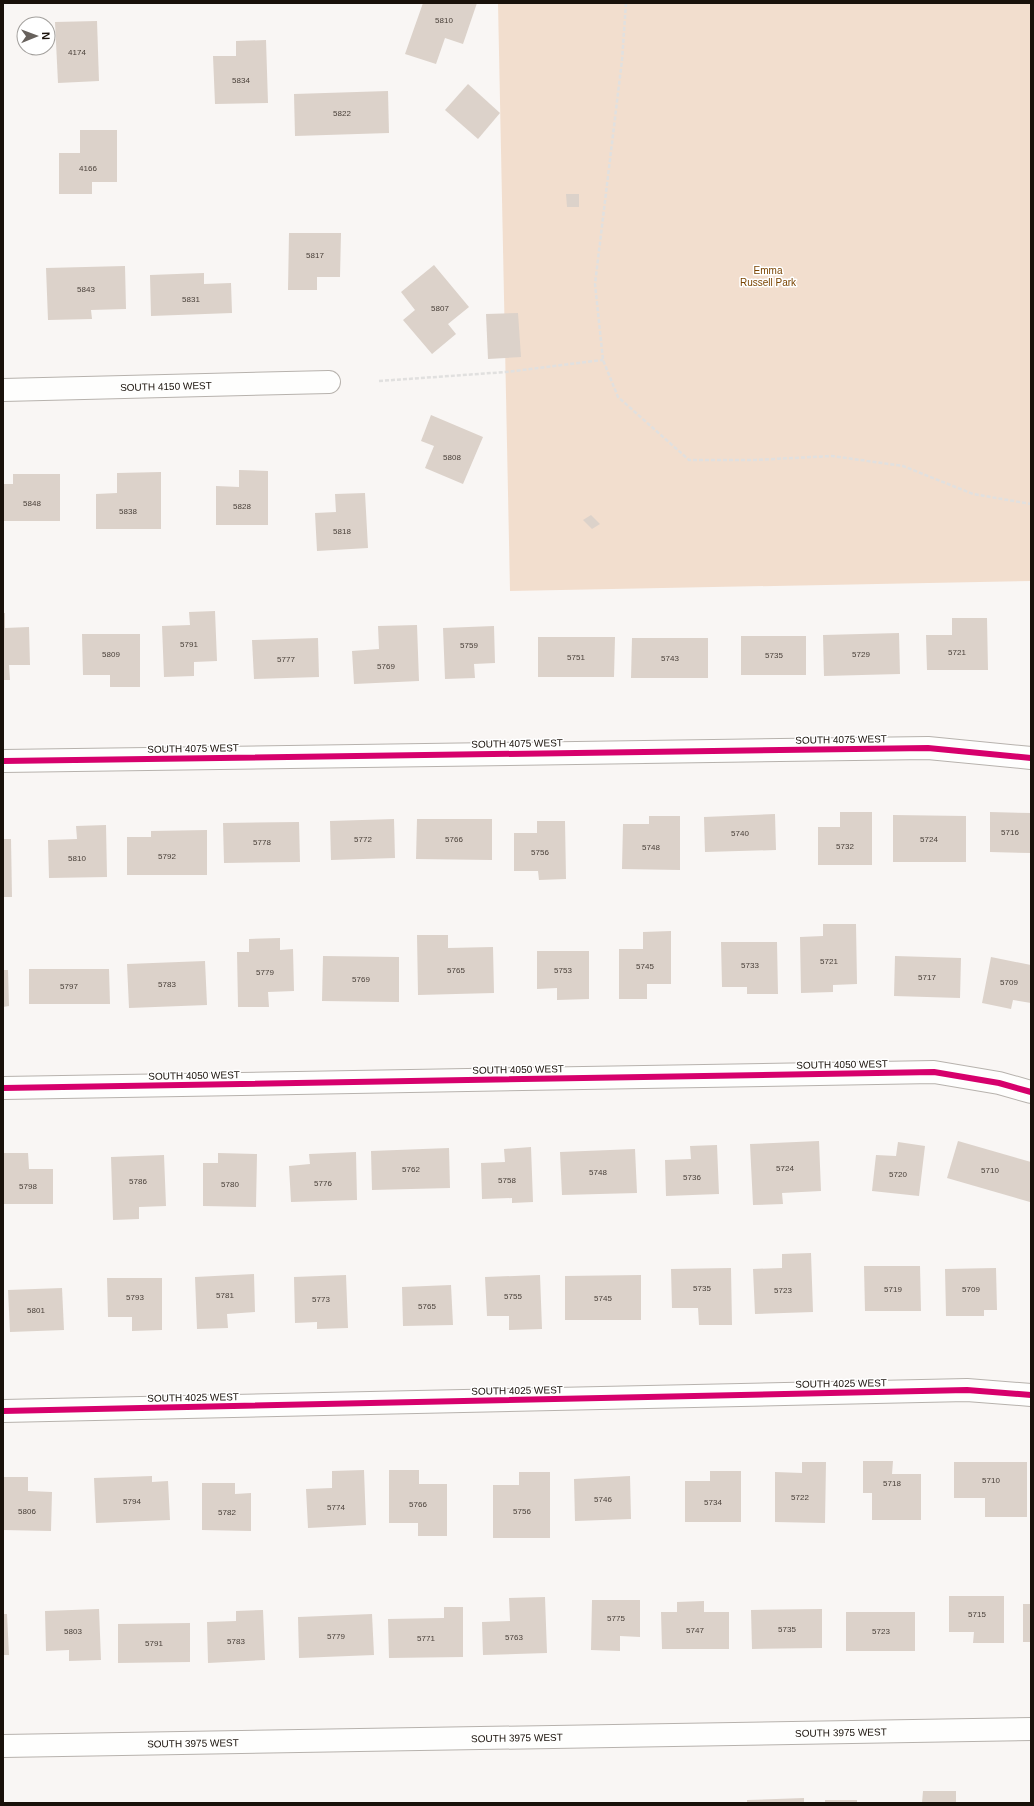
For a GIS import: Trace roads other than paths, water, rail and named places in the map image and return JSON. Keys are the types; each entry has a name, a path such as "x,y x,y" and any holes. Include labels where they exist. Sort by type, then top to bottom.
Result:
{"street":[{"name":"SOUTH 4150 WEST","path":"3,390 330,382"},
{"name":"SOUTH 4075 WEST","path":"3,761 928,748 1031,758"},
{"name":"SOUTH 4050 WEST","path":"3,1088 934,1072 999,1083 1031,1092"},
{"name":"SOUTH 4025 WEST","path":"3,1412 967,1390 1031,1395"},
{"name":"SOUTH 3975 WEST","path":"3,1746 1031,1729"}],"park label":[{"name":"Emma Russell Park","path":"768,276"}]}
